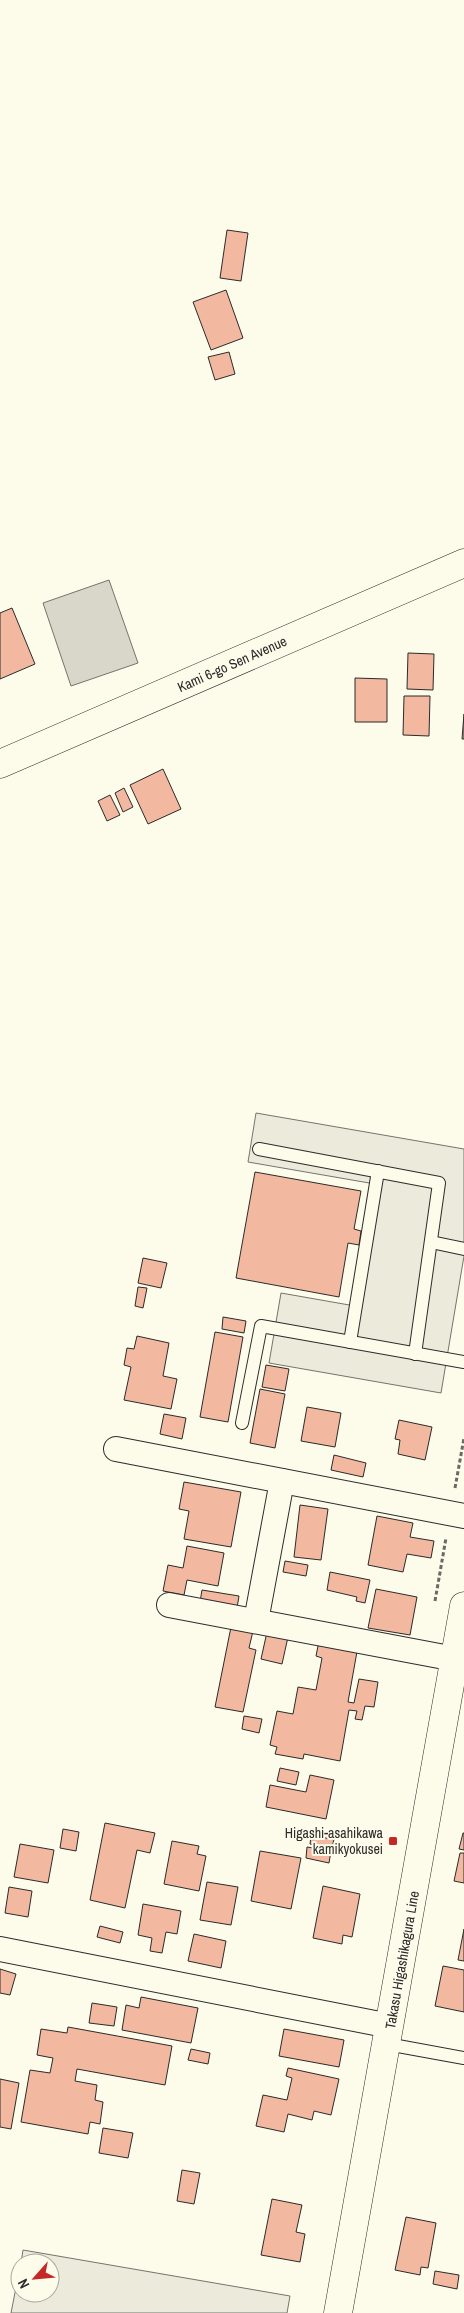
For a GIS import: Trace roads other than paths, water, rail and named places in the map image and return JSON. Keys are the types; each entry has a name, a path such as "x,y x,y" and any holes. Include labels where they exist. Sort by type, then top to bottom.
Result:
{"main road":[{"name":"Kami 6-go Sen Avenue","path":"0,764 464,563"},
{"name":"Takasu Higashikagura Line","path":"338,2313 464,1606"}],"street":[{"path":"116,1449 464,1516"},
{"path":"256,1621 282,1481"},
{"path":"169,1604 455,1659"},
{"path":"0,1949 388,2035"}],"lane":[{"path":"259,1149 439,1183 416,1354"},
{"path":"350,1342 378,1171"},
{"path":"431,1242 464,1249"},
{"path":"242,1423 261,1326 464,1362"},
{"path":"388,2035 464,2058"}],"place":[{"name":"Higashi-asahikawa kamikyokusei","path":"393,1841"}]}
